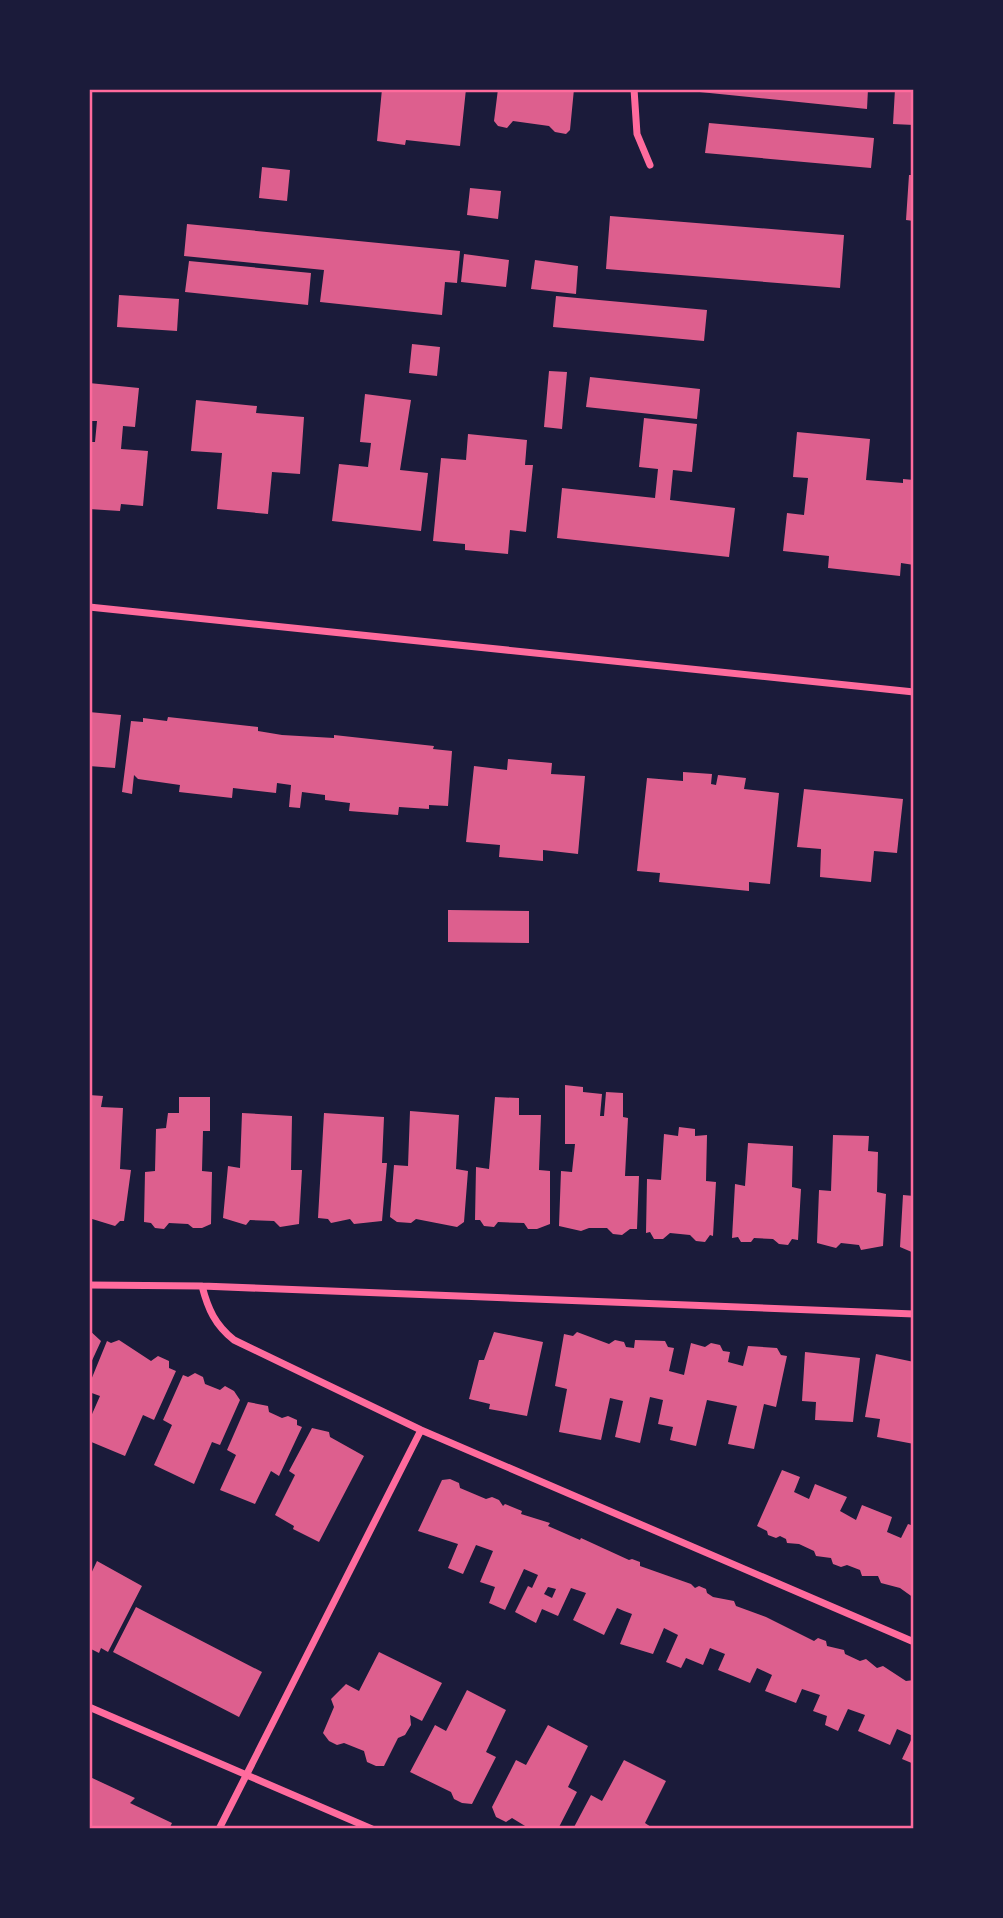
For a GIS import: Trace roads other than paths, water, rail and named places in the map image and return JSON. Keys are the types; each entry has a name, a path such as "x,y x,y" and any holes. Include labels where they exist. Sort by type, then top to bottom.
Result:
{"street":[{"path":"634,89 637,134 650,164"},
{"path":"89,607 914,692"},
{"path":"89,1285 202,1286 914,1314"},
{"path":"202,1286 208,1309 220,1329 234,1340 421,1430 914,1642"},
{"path":"219,1829 421,1430"},
{"path":"89,1707 372,1829"}]}
